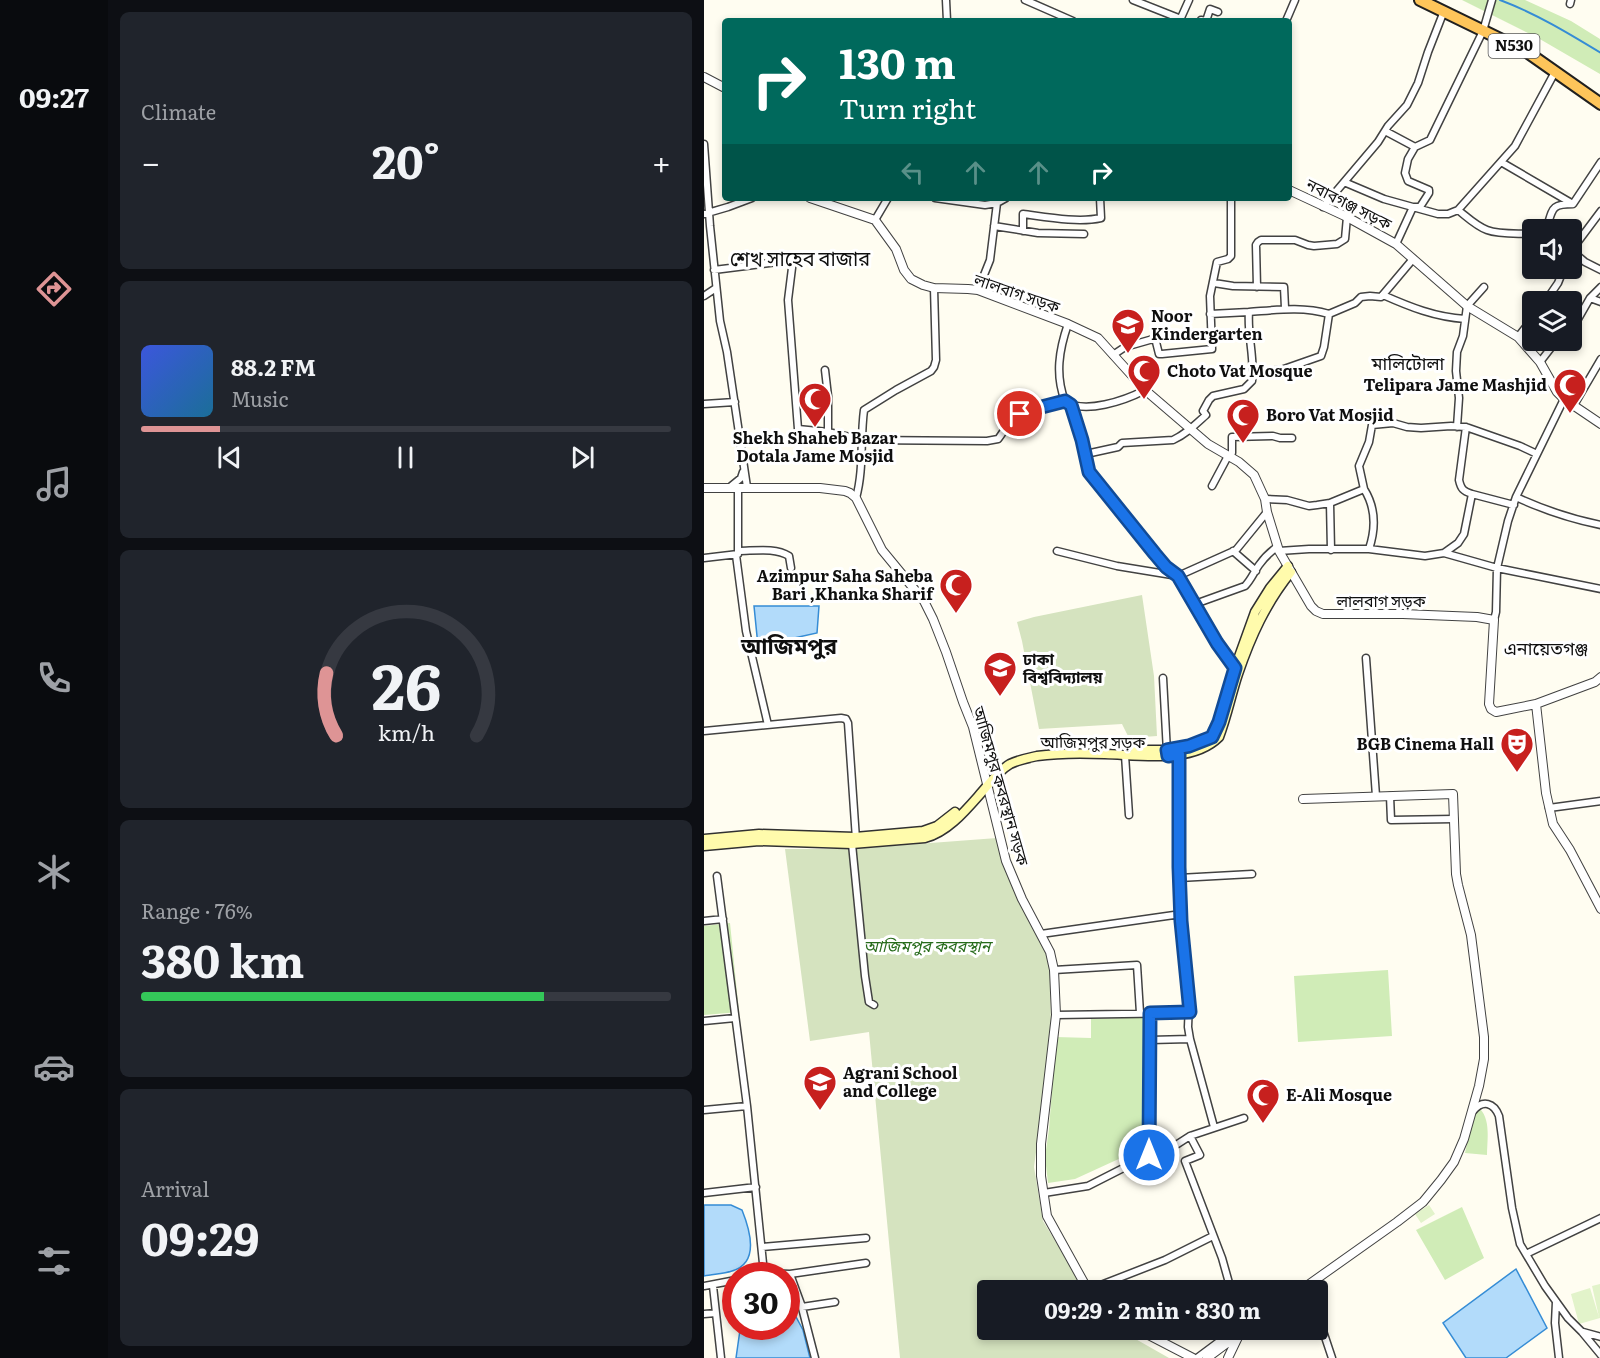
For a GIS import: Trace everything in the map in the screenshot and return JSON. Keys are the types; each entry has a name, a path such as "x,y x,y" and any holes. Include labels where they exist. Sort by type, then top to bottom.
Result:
{"highway":[{"name":"N530","path":"1420,0 1484,27 1527,52 1601,104"}],"main road":[{"name":"আজিমপুর সড়ক","path":"986,783 1010,764 1036,756 1168,753 1212,737 1237,671 1262,615 1290,569"},
{"name":"আজিমপুর সড়ক","path":"704,846 759,841 925,838 948,826 982,791 996,770 1008,761 1035,752 1104,749 1179,754 1197,749 1219,737 1237,671"},
{"name":"আজিমপুর সড়ক","path":"704,839 759,834 854,841"}],"street":[{"path":"946,0 947,18"},
{"path":"1025,0 1066,18"},
{"path":"1133,0 1176,18"},
{"path":"1182,18 1189,0"},
{"path":"1287,18 1295,0"},
{"path":"1413,207 1420,207 1429,193 1425,187 1408,181 1405,173 1409,159 1415,147 1430,140 1484,27 1492,0"},
{"path":"1207,18 1210,9 1218,12"},
{"path":"1323,207 1401,114 1413,94 1444,11"},
{"path":"1344,182 1374,195 1438,214 1448,214 1458,210 1515,146 1555,72"},
{"path":"704,77 722,86"},
{"path":"1385,131 1415,147"},
{"path":"704,144 707,214 720,321 727,352 747,487"},
{"path":"1501,162 1573,204"},
{"path":"1573,204 1601,162"},
{"name":"নবাবগঞ্জ সড়ক","path":"1292,191 1396,244 1467,306 1518,337 1540,362 1557,392 1564,399"},
{"path":"707,214 744,201"},
{"path":"819,201 875,219 886,201"},
{"path":"956,201 985,205 1001,201"},
{"path":"1023,231 1023,214 1062,218 1101,218 1100,201"},
{"path":"1113,355 1125,347 1153,339 1159,354 1211,350 1210,296 1217,262 1231,256 1231,201"},
{"path":"978,290 990,260 997,203"},
{"path":"1550,219 1554,207 1573,204"},
{"path":"1396,244 1413,207"},
{"path":"1458,210 1476,225 1488,231 1522,233"},
{"path":"1582,236 1601,211"},
{"path":"1256,287 1256,245 1258,242 1261,240 1295,240 1314,246 1337,244 1345,239 1347,217"},
{"name":"লালবাগ সড়ক","path":"875,219 896,249 904,270 911,279 926,287 978,290 1068,324 1098,338 1145,390 1208,444 1239,462 1254,475 1265,499 1278,549 1316,611 1323,614 1477,616 1494,620"},
{"path":"994,226 1023,231 1084,234"},
{"path":"1210,314 1285,308 1318,310 1329,314 1355,303 1361,297 1381,297 1413,259"},
{"path":"1582,259 1601,270"},
{"path":"714,270 793,260 788,300 798,429 828,432 862,440 987,441 998,439 1011,421 1030,410 1068,403 1103,405 1119,402 1145,390"},
{"path":"1214,283 1233,286 1284,287 1285,308"},
{"path":"1457,427 1459,398 1456,371 1457,352 1463,336 1467,306 1484,287"},
{"path":"1582,312 1590,298 1601,287"},
{"path":"704,296 716,288"},
{"path":"704,488 820,488 845,491 856,498 860,478 864,410 931,371 934,367 936,360 934,288"},
{"path":"1383,295 1424,312 1465,320"},
{"path":"1590,298 1601,302"},
{"path":"1086,454 1118,447 1122,443 1173,440 1191,429 1206,415 1204,411 1208,400 1219,393 1244,389 1252,381 1253,372 1248,312"},
{"path":"1253,372 1281,370 1321,357 1329,314"},
{"name":"লালবাগ সড়ক","path":"1068,324 1060,353 1058,374 1061,391 1068,403 1086,454 1089,472 1166,567 1178,576 1217,643 1237,671"},
{"path":"1518,337 1522,332"},
{"path":"1540,362 1548,351"},
{"path":"1574,405 1601,359"},
{"path":"825,370 828,432"},
{"path":"1601,424 1564,399 1516,497 1497,568 1490,709 1496,712 1536,704 1595,682 1601,677"},
{"path":"704,404 735,402"},
{"path":"1369,549 1375,521 1359,466 1369,442 1372,425 1393,423 1421,428 1466,428 1502,439 1537,454"},
{"path":"1466,428 1459,480 1461,488 1472,494 1514,505"},
{"path":"1212,486 1228,456 1232,453 1232,437 1292,438"},
{"path":"744,468 742,478 734,487 737,553 746,631 768,725"},
{"path":"1265,499 1287,500 1309,506 1330,503 1364,489"},
{"path":"1444,553 1458,543 1464,534 1472,494"},
{"path":"1516,497 1541,509 1601,525"},
{"name":"আজিমপুর কবরস্থান সড়ক","path":"856,498 882,550 924,601 929,612 973,727 1006,861 1049,952 1054,970 1056,1015 1040,1164 1048,1216 1083,1280"},
{"path":"1330,503 1331,550"},
{"path":"1057,551 1117,566 1178,576 1233,551 1267,512"},
{"path":"1195,604 1244,586 1251,580 1267,555 1278,549 1369,549 1425,556 1444,553 1497,568 1601,589"},
{"path":"1233,551 1256,571"},
{"path":"704,558 737,553 782,552 789,556 791,568"},
{"path":"1366,658 1376,796"},
{"path":"1163,678 1168,753"},
{"path":"1536,704 1546,793 1553,824 1570,850 1601,909"},
{"path":"704,731 846,719 865,976 869,1002 874,1005"},
{"path":"1179,754 1179,878 1190,1012 1188,1027 1214,1127"},
{"path":"1125,755 1129,815"},
{"path":"1303,799 1453,794 1458,885 1471,935 1484,1037 1484,1059 1479,1086 1464,1139 1454,1162 1423,1202 1315,1280"},
{"path":"1390,796 1391,820 1454,819"},
{"path":"1549,808 1601,801"},
{"path":"1179,878 1252,874"},
{"path":"718,876 747,1106 763,1262"},
{"path":"1041,934 1181,914"},
{"path":"704,921 723,919"},
{"path":"1054,970 1137,965 1140,1013"},
{"path":"1056,1015 1190,1012"},
{"path":"1149,1155 1150,1013"},
{"path":"704,1021 735,1018"},
{"path":"1150,1040 1190,1039"},
{"path":"1469,1116 1477,1107 1484,1104 1496,1108 1520,1244 1568,1318 1601,1354"},
{"path":"704,1110 747,1106"},
{"path":"1044,1193 1088,1186 1149,1155 1176,1145 1190,1136 1244,1118"},
{"path":"1190,1136 1200,1155 1185,1161 1228,1280"},
{"path":"704,1193 756,1187"},
{"path":"1526,1254 1601,1218"},
{"path":"1114,1280 1165,1260 1213,1236"},
{"path":"762,1247 866,1238"},
{"path":"800,1273 866,1263"},
{"path":"704,1286 722,1284"},
{"path":"713,1286 721,1358"},
{"path":"1556,1301 1555,1323 1559,1358"},
{"path":"800,1302 815,1358"},
{"path":"802,1307 835,1302"},
{"path":"704,1314 716,1313"},
{"path":"1582,1332 1601,1337"},
{"path":"1159,1340 1195,1358 1224,1340"},
{"path":"1207,1358 1228,1340"},
{"path":"1228,1358 1236,1340"},
{"path":"1326,1340 1332,1358"}],"green space":[{"path":"1462,0 1525,0 1571,21 1600,39 1600,74 1538,38"},
{"path":"1142,595 1154,676 1157,736 1129,738 1122,724 1039,729 1017,622"},
{"name":"আজিমপুর কবরস্থান","path":"997,838 1021,906 1045,951 1050,970 1051,1029 1034,1167 1043,1221 1079,1280 977,1280 977,1340 1137,1340 1169,1358 900,1358 869,1032 810,1041 785,849 851,849"},
{"path":"730,923 739,1012 704,1015 704,926"},
{"path":"1388,970 1392,1036 1298,1042 1294,976"},
{"path":"1147,1015 1147,1146 1075,1179 1048,1183 1045,1157 1056,1037 1091,1038 1091,1019"},
{"path":"1480,1109 1487,1125 1487,1155 1465,1153 1473,1115"},
{"path":"1429,1205 1435,1214 1421,1223 1415,1214"},
{"path":"1462,1207 1484,1258 1445,1280 1416,1230"},
{"path":"1600,1284 1600,1318 1579,1324 1571,1294 1590,1288 1599,1317 1592,1286"}],"water":[{"path":"754,606 819,606 817,633 758,646"},
{"path":"704,1205 731,1205 742,1210 750,1236 750,1253 746,1261 722,1262 722,1273 704,1276"},
{"path":"1516,1269 1547,1328 1506,1358 1466,1358 1443,1323"},
{"path":"800,1324 810,1358 736,1358 739,1340 800,1340"}],"waterway":[{"path":"1500,0 1539,17 1601,53"}],"place":[{"name":"Noor Kindergarten","path":"1128,354"},
{"name":"Choto Vat Mosque","path":"1144,400"},
{"name":"Telipara Jame Mashjid","path":"1570,414"},
{"name":"Shekh Shaheb Bazar Dotala Jame Mosjid","path":"815,428"},
{"name":"Boro Vat Mosjid","path":"1243,444"},
{"name":"Azimpur Saha Saheba Bari ,Khanka Sharif","path":"956,614"},
{"name":"ঢাকা বিশ্ববিদ্যালয়","path":"1000,697"},
{"name":"BGB Cinema Hall","path":"1517,773"},
{"name":"Agrani School and College","path":"820,1111"},
{"name":"E-Ali Mosque","path":"1263,1124"}],"district":[{"name":"শেখ সাহেব বাজার","path":"800,259"},
{"name":"মালিটোলা","path":"1408,364"},
{"name":"আজিমপুর","path":"789,646"},
{"name":"এনায়েতগঞ্জ","path":"1546,649"}],"route":[{"path":"1020,414 1065,401 1071,405 1089,472 1166,567 1178,576 1217,643 1235,668 1215,734 1189,746 1167,750 1168,756 1179,754 1181,921 1190,1012 1150,1013 1149,1155"}]}
